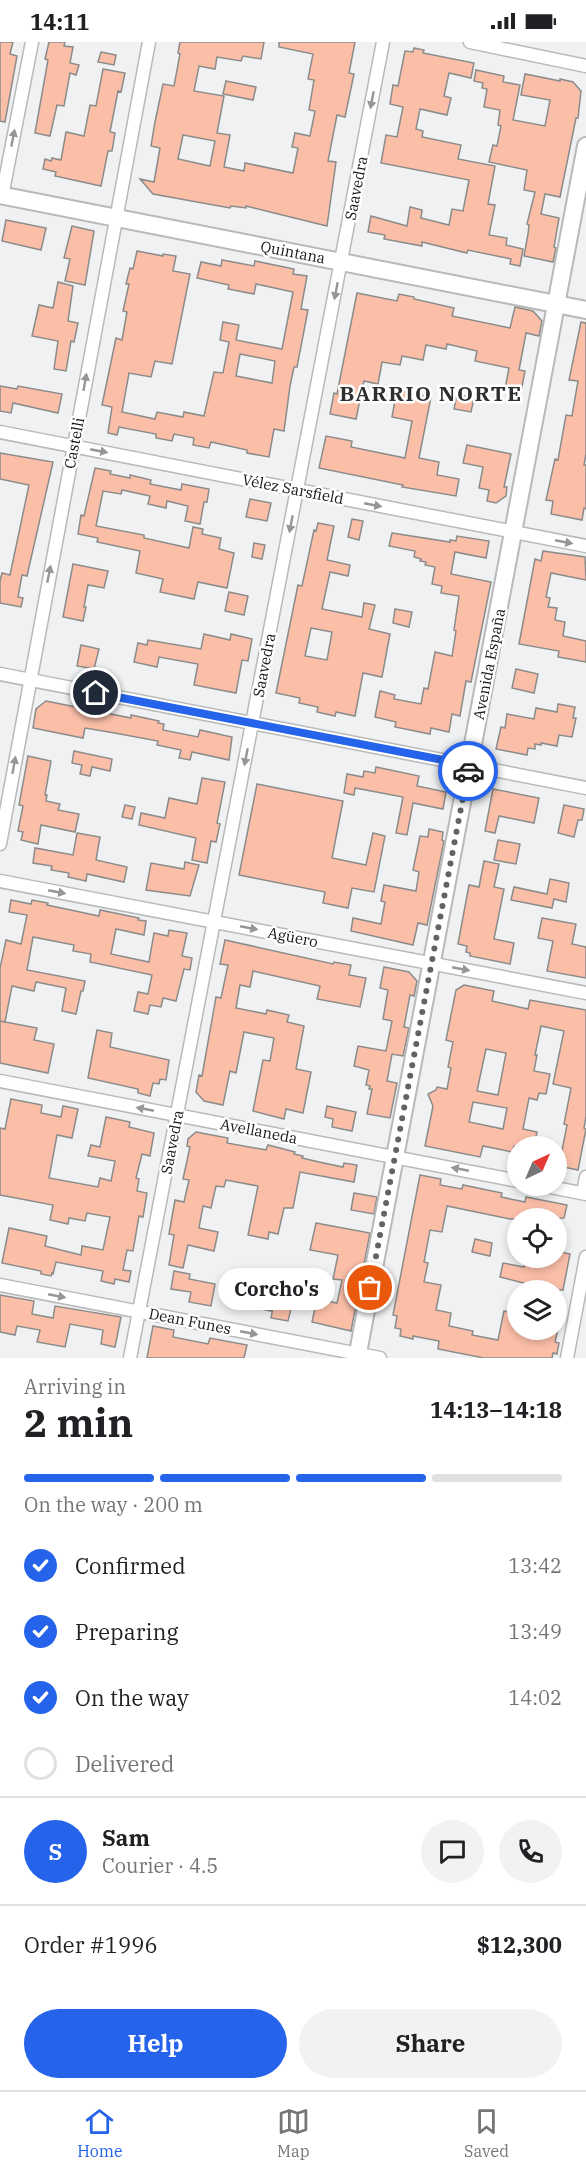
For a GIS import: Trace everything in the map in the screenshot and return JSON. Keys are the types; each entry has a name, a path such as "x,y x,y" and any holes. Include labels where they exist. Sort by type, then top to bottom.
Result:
{"main road":[{"name":"Avenida España","path":"357,1356 586,146"},
{"name":"Quintana","path":"1,195 586,310"}],"street":[{"path":"1,195 32,42"},
{"name":"Castelli","path":"0,844 149,42"},
{"name":"Saavedra","path":"130,1358 383,42"},
{"path":"470,42 586,66"},
{"name":"Vélez Sarsfield","path":"0,432 586,546"},
{"path":"0,674 586,788"},
{"name":"Agüero","path":"0,881 586,993"},
{"name":"Avellaneda","path":"0,1081 507,1179"},
{"path":"567,1190 585,1194 586,1177"},
{"path":"567,1358 586,1257"},
{"name":"Dean Funes","path":"0,1285 357,1356 380,1358"}],"building":[{"path":"0,42 13,42 10,54 17,56 5,122 0,121"},
{"path":"49,42 65,42 64,46 73,47 70,63 79,65 76,75 70,73 64,106 57,105 50,136 35,133"},
{"path":"180,42 264,42 261,59 243,56 241,61 217,57 215,69 199,66 194,91 224,96 217,133 230,135 224,167 244,171 245,163 293,173 298,148 292,147 295,133 310,136 315,111 309,110 314,80 308,79 313,54 279,47 279,42 355,42 349,73 354,74 345,117 337,115 328,161 336,162 327,226 246,206 246,208 231,206 230,208 153,194 140,179 154,182 160,148 151,146 155,122 163,84 174,86 180,54 178,53","holes":["183,135 215,141 210,166 178,159"]},
{"path":"414,48 424,50 423,53 474,63 471,78 449,73 444,96 451,98 447,115 420,109 416,129 423,131 422,137 461,145 458,159 495,166 488,204 495,205 489,235 507,238 506,245 523,249 520,266 510,264 511,259 468,250 467,253 422,242 422,246 384,239 385,235 368,232 371,216 407,226 410,207 422,210 421,218 449,225 452,209 463,211 469,180 381,163 386,135 397,137 403,107 390,104 393,85 398,86 405,51 413,52"},
{"path":"101,52 116,55 114,65 98,62"},
{"path":"103,69 125,73 121,92 118,91 110,132 115,133 112,151 108,151 101,186 55,176 56,172 43,169 45,159 61,160 66,132 84,136 90,105 96,106"},
{"path":"476,70 504,76 503,82 520,85 513,120 545,126 550,100 521,95 525,74 573,82 581,91 578,118 576,118 560,197 545,194 541,214 559,218 553,262 524,256 529,225 527,224 535,192 524,190 527,170 489,162 493,145 497,146 501,126 498,125 500,110 484,107 487,89 482,88 483,83 474,81"},
{"path":"226,81 256,87 253,100 223,94"},
{"path":"6,220 46,228 41,250 2,241"},
{"path":"72,226 94,231 85,285 65,281 70,259 64,258"},
{"path":"137,251 176,256 173,271 190,274 172,364 155,361 151,377 129,373 122,412 155,419 157,412 183,417 184,412 204,416 214,372 223,373 229,342 220,340 223,322 239,325 236,340 282,349 293,292 256,284 254,294 228,289 229,285 197,278 201,262 221,266 222,260 254,266 255,261 294,269 293,274 307,276 301,309 308,310 297,367 294,367 290,386 284,431 274,429 269,457 211,442 209,448 193,445 194,438 174,434 172,441 156,438 156,434 119,427 117,435 108,433 112,407 102,405 116,338 122,340 127,312 123,311 129,284 126,284 130,268 133,269","holes":["240,354 275,361 272,383 236,376"]},
{"path":"58,282 73,286 68,321 78,323 74,342 71,341 66,371 54,369 58,341 32,336 39,305 53,308"},
{"path":"357,293 397,301 399,294 414,297 414,299 454,308 452,316 510,328 515,307 533,311 542,321 539,336 526,333 519,370 525,371 521,392 505,389 509,368 475,361 477,351 447,344 446,349 426,345 423,360 402,356 400,365 382,362 378,384 364,381 356,419 330,414 334,393 337,394"},
{"path":"581,322 586,323 586,454 584,465 586,465 586,509 584,508 582,520 551,514 553,501 546,500 555,459 558,460 566,415 572,416 578,381 569,380"},
{"path":"0,386 17,389 18,386 62,394 58,413 13,403 11,413 0,411"},
{"path":"397,390 431,397 419,458 439,462 437,475 459,479 456,496 402,487 403,485 319,468 326,436 352,441 351,447 405,458 412,421 392,417"},
{"path":"457,394 474,398 471,412 454,409"},
{"path":"467,445 511,454 504,487 507,487 506,496 496,503 487,501 489,490 479,488 483,467 463,463"},
{"path":"0,453 53,462 27,576 22,575 18,597 23,598 21,607 0,603 0,581 2,573 10,575 29,485 0,479"},
{"path":"95,468 111,471 110,474 130,478 130,475 151,480 150,484 181,490 182,484 209,489 200,524 185,521 188,506 167,501 166,508 148,504 150,496 122,490 121,494 103,491 96,526 144,535 144,538 189,548 193,527 203,529 202,534 221,538 219,549 234,553 227,588 198,582 194,599 160,592 163,579 136,573 140,551 97,542 98,538 78,534 81,515 84,516"},
{"path":"250,499 271,503 267,521 246,517"},
{"path":"352,519 363,521 359,540 348,537"},
{"path":"318,523 334,526 327,560 350,565 348,576 330,572 322,609 362,617 364,603 375,605 369,629 390,634 382,677 363,673 355,716 336,712 335,716 317,712 318,707 299,703 300,698 276,693 298,585 302,586 314,530 316,531","holes":["311,628 332,632 327,660 305,656"]},
{"path":"392,533 450,542 450,540 456,541 457,536 489,541 486,558 455,552 451,574 491,582 471,682 466,681 460,716 452,714 449,732 431,728 430,734 395,727 396,722 375,717 380,691 395,695 394,699 421,704 424,688 428,689 435,652 452,656 456,631 454,630 459,596 441,593 442,586 432,584 435,567 425,565 426,562 414,557 415,551 389,546"},
{"path":"254,543 265,545 262,559 252,557"},
{"path":"543,551 585,557 586,580 551,573 546,597 550,598 548,607 557,608 555,620 565,622 563,636 586,641 586,662 558,657 559,651 519,644 535,559 541,561"},
{"path":"73,564 108,571 104,588 88,585 83,621 63,617"},
{"path":"229,592 248,596 244,615 225,611"},
{"path":"395,609 412,612 409,627 393,623"},
{"path":"204,634 230,640 231,634 252,639 248,661 242,660 236,693 194,685 198,664 159,657 157,667 134,662 138,643 147,645 148,640 201,649"},
{"path":"81,645 99,649 94,669 77,666"},
{"path":"516,669 538,674 534,693 512,688"},
{"path":"46,701 131,718 131,715 159,721 158,723 164,724 163,730 198,737 200,730 232,737 229,760 192,752 190,760 179,758 181,750 157,745 158,741 85,728 83,738 33,728 36,709"},
{"path":"558,704 575,707 573,718 576,718 572,737 559,735 557,746 535,744 535,749 528,748 527,755 496,749 501,727 505,728 507,714 534,719 536,708 557,712"},
{"path":"74,751 112,759 110,771 92,767 90,776 80,774 82,765 72,763"},
{"path":"28,756 51,761 46,801 60,804 58,810 79,814 75,832 41,825 38,844 21,840 23,832 18,831 23,806 19,805"},
{"path":"376,767 419,776 417,786 446,792 443,809 413,803 407,835 396,833 403,797 355,788 354,795 344,793 347,774 363,777 364,771 375,773"},
{"path":"202,778 225,782 217,823 220,824 216,842 211,841 207,863 192,860 196,838 139,825 141,813 165,818 169,798 197,804"},
{"path":"257,784 343,801 332,858 366,865 373,833 385,836 374,892 352,888 348,908 323,903 325,892 239,875"},
{"path":"493,789 539,798 534,823 499,816 495,833 485,831"},
{"path":"125,805 135,807 132,819 122,817"},
{"path":"564,805 584,809 582,820 578,820 574,837 558,833"},
{"path":"429,829 443,832 442,840 444,841 427,925 418,923 413,945 351,931 353,918 381,924 385,902 381,901 384,885 416,891 419,872 413,870 420,836 428,837"},
{"path":"77,833 100,837 96,860 127,867 124,882 87,874 86,881 68,877 69,873 51,870 52,866 33,863 35,848 73,855"},
{"path":"498,840 520,844 516,864 494,860"},
{"path":"484,861 499,864 494,887 504,889 494,939 514,943 510,964 470,956 470,953 466,952 467,946 458,944 469,885 479,887"},
{"path":"185,862 199,865 190,896 146,890 151,863 184,869"},
{"path":"550,879 569,883 566,902 554,899 552,908 511,900 514,887 547,894"},
{"path":"11,900 31,904 32,900 99,916 100,910 146,921 144,935 116,929 111,954 149,962 154,933 168,936 169,930 187,933 182,956 192,958 190,970 184,969 176,1001 163,998 161,1007 150,1005 148,1014 134,1011 138,992 148,994 152,975 90,962 91,954 73,951 74,945 33,937 27,970 85,981 76,1014 62,1011 66,988 36,982 34,991 12,986 5,1022 37,1028 34,1040 54,1044 48,1073 0,1063 0,968 6,940 21,944 27,915 9,912"},
{"path":"542,918 576,924 572,944 586,947 586,978 547,971 553,941 538,938"},
{"path":"225,940 333,964 334,962 351,965 349,975 366,978 360,1007 317,999 320,986 253,971 250,987 240,985 236,1008 266,1014 267,1010 289,1015 287,1022 304,1026 296,1069 311,1072 303,1113 286,1109 284,1119 253,1111 263,1060 270,1061 274,1038 244,1032 236,1073 230,1071 223,1105 204,1101 196,1092 199,1075 202,1076 216,997 221,998 228,965 220,964"},
{"path":"384,967 409,972 417,981 414,996 410,995 404,1027 409,1028 403,1056 392,1054 387,1081 397,1083 390,1118 367,1114 372,1089 366,1085 369,1070 354,1066 358,1046 386,1051 392,1021 383,1019 388,990 380,988"},
{"path":"464,985 494,991 492,1001 528,1009 530,1000 586,1010 584,1128 586,1129 578,1170 567,1168 567,1136 565,1136 567,1125 564,1124 571,1088 553,1084 564,1031 541,1026 534,1071 550,1074 546,1094 539,1093 537,1100 529,1098 523,1129 537,1132 536,1136 507,1136 507,1151 483,1146 480,1157 425,1146 433,1106 428,1094 437,1087 447,1089 453,1042 446,1040 456,990","holes":["486,1049 506,1053 498,1095 477,1091","473,1102 507,1108 503,1129 469,1122"]},
{"path":"97,1030 112,1033 110,1047 169,1060 166,1080 160,1079 159,1084 153,1083 150,1096 138,1093 138,1089 88,1078"},
{"path":"11,1099 42,1105 41,1113 61,1117 63,1106 78,1109 72,1138 57,1135 49,1178 98,1187 100,1178 111,1181 115,1161 88,1156 91,1145 100,1147 106,1117 130,1122 129,1127 154,1133 150,1156 142,1154 136,1178 139,1179 137,1191 147,1193 143,1217 139,1216 133,1251 127,1250 123,1270 131,1271 129,1282 115,1279 114,1284 101,1281 103,1271 56,1262 51,1276 41,1274 41,1271 2,1263 9,1228 47,1236 45,1246 81,1255 82,1246 103,1250 110,1217 87,1213 85,1221 69,1218 68,1224 50,1220 53,1205 0,1195 0,1128 5,1129"},
{"path":"327,1106 356,1112 352,1131 332,1127 333,1119 325,1117"},
{"path":"196,1132 228,1138 227,1143 266,1150 268,1145 295,1152 294,1154 303,1156 302,1158 343,1167 344,1163 357,1165 354,1182 300,1172 293,1208 284,1208 278,1234 269,1232 268,1239 248,1235 258,1186 226,1180 224,1187 216,1186 211,1208 203,1206 199,1228 218,1232 214,1251 188,1245 183,1268 169,1265 174,1235 169,1234 175,1200 184,1202 189,1180 183,1179 190,1147 187,1146 188,1139"},
{"path":"420,1175 441,1179 440,1185 462,1189 463,1185 502,1193 501,1197 525,1202 526,1197 567,1205 566,1208 507,1208 507,1218 447,1206 442,1232 430,1230 424,1262 428,1263 424,1282 441,1285 436,1310 451,1313 449,1326 473,1331 472,1335 498,1340 504,1311 507,1312 507,1340 555,1340 555,1342 559,1343 557,1354 553,1353 552,1358 484,1358 438,1349 439,1341 400,1336 401,1329 395,1328 397,1316 393,1315"},
{"path":"354,1193 377,1197 374,1214 351,1210"},
{"path":"316,1223 370,1233 351,1331 312,1322 317,1299 337,1303 342,1280 333,1279 338,1255 310,1250"},
{"path":"475,1239 492,1243 490,1256 472,1252"},
{"path":"567,1253 570,1254 565,1280 512,1280 500,1277 503,1263 507,1264 507,1268 567,1268"},
{"path":"174,1271 190,1274 189,1279 215,1284 211,1306 189,1302 191,1292 171,1289"},
{"path":"242,1281 275,1288 271,1311 238,1304"},
{"path":"0,1295 34,1301 32,1314 53,1318 55,1306 121,1317 115,1347 101,1344 103,1330 70,1324 65,1347 37,1342 40,1330 17,1326 15,1335 0,1332"},
{"path":"274,1302 292,1305 288,1321 271,1318"},
{"path":"153,1326 174,1330 173,1337 208,1344 210,1338 247,1345 244,1358 147,1358"}],"way so far":[{"path":"370,1288 468,771"}],"place":[{"name":"Corcho's","path":"370,1288"}],"district":[{"name":"BARRIO NORTE","path":"431,393"}],"route":[{"path":"96,693 469,765 468,771"}]}
